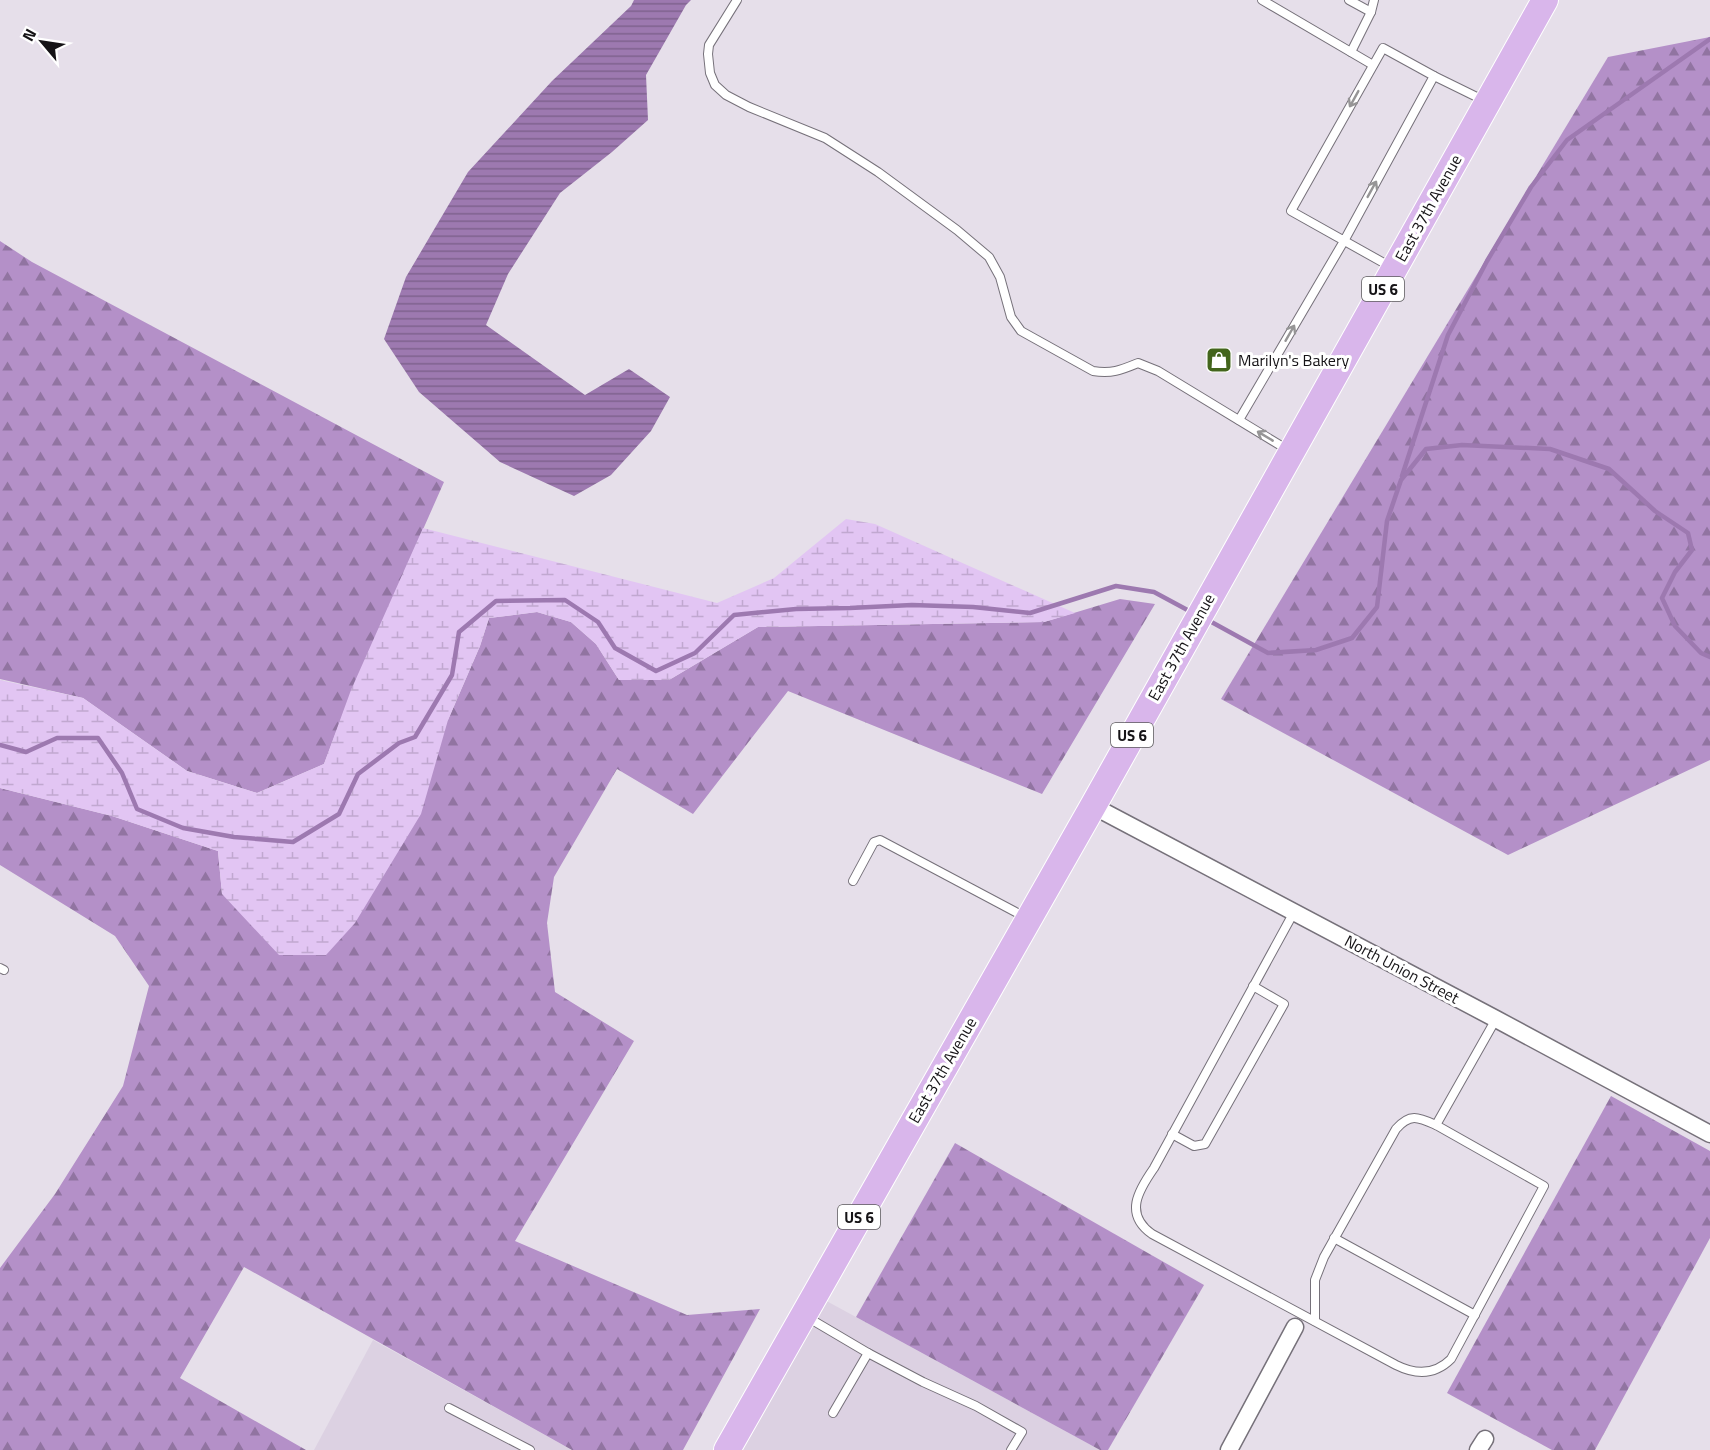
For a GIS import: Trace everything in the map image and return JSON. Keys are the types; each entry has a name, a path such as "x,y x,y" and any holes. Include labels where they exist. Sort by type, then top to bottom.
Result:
{"main road":[{"name":"East 37th Avenue","path":"727,1450 1093,806 1545,0"}],"street":[{"name":"North Union Street","path":"1093,806 1710,1134"},
{"path":"1229,1450 1295,1327"}],"lane":[{"path":"737,0 709,45 710,72 715,85 726,95 749,107 825,138 878,172 957,230 989,257 1000,277 1011,317 1021,331 1093,371 1116,372 1138,363 1158,370 1291,452"},
{"path":"1262,0 1373,65"},
{"path":"1349,0 1371,12"},
{"path":"1351,52 1371,12 1374,0"},
{"path":"1394,269 1291,211 1383,48 1487,102"},
{"path":"1239,420 1344,241 1434,76"},
{"path":"853,881 874,842 880,840 1029,919"},
{"path":"1294,912 1142,1185 1136,1201 1136,1217 1142,1227 1315,1322 1407,1370 1423,1372 1439,1369 1451,1359 1544,1186 1421,1118 1412,1117 1402,1122 1324,1257 1315,1280 1315,1322"},
{"path":"1172,1134 1194,1146 1205,1144 1284,1004 1253,986"},
{"path":"1436,1125 1496,1019"},
{"path":"1334,1238 1475,1315"},
{"path":"804,1315 922,1382 976,1406 1022,1432 1011,1450"},
{"path":"833,1413 868,1353"},
{"path":"448,1408 530,1450"}],"shaded area":[{"path":"634,0 691,0 646,75 648,120 560,193 508,274 486,325 585,395 629,369 670,397 651,431 611,475 574,496 500,462 419,392 384,339 406,277 468,172 552,81 631,6"},
{"path":"821,1298 1100,1450 735,1450"},
{"path":"373,1340 572,1450 314,1450"}],"green space":[{"path":"1710,37 1710,760 1508,855 1221,699 1608,57"},
{"path":"0,241 32,262 444,482 352,690 324,764 257,793 187,771 83,698 0,679"},
{"path":"846,519 875,524 1075,613 1044,622 758,627 669,680 619,680 596,644 571,622 537,612 489,618 480,646 448,720 421,814 355,923 326,955 279,955 222,894 218,851 112,816 0,788 0,680 83,698 187,771 257,793 324,764 351,690 423,528 717,603 774,578"},
{"path":"1120,599 1155,604 1042,794 788,691 693,814 617,769 554,877 547,923 555,992 634,1041 515,1241 687,1315 760,1309 683,1450 572,1450 244,1267 180,1378 306,1450 0,1450 0,1268 55,1194 123,1086 149,986 115,936 0,865 0,788 112,816 218,851 222,894 448,720 480,646 489,618 537,612 571,622 596,644 619,680 669,680 758,627 1044,622"},
{"path":"1611,1096 1710,1151 1710,1238 1595,1450 1552,1450 1447,1393"},
{"path":"955,1143 1204,1285 1108,1450 1100,1450 856,1317"}],"waterway":[{"path":"1402,476 1448,335 1487,261 1531,187 1567,140 1710,39"},
{"path":"1206,619 1268,653 1316,650 1352,638 1377,607 1387,521 1401,480 1426,449 1462,445 1550,449 1609,469 1655,511 1688,533 1692,550 1675,572 1662,598 1675,626 1701,653 1710,657"},
{"path":"0,745 26,752 57,738 98,738 122,773 137,809 183,828 234,837 293,842 339,814 358,774 399,743 415,737 452,675 459,632 496,601 565,600 598,622 615,648 656,671 695,653 734,615 796,609 912,605 973,607 1030,613 1116,586 1154,592 1193,613"}],"place":[{"name":"Marilyn's Bakery","path":"1219,360"}]}
